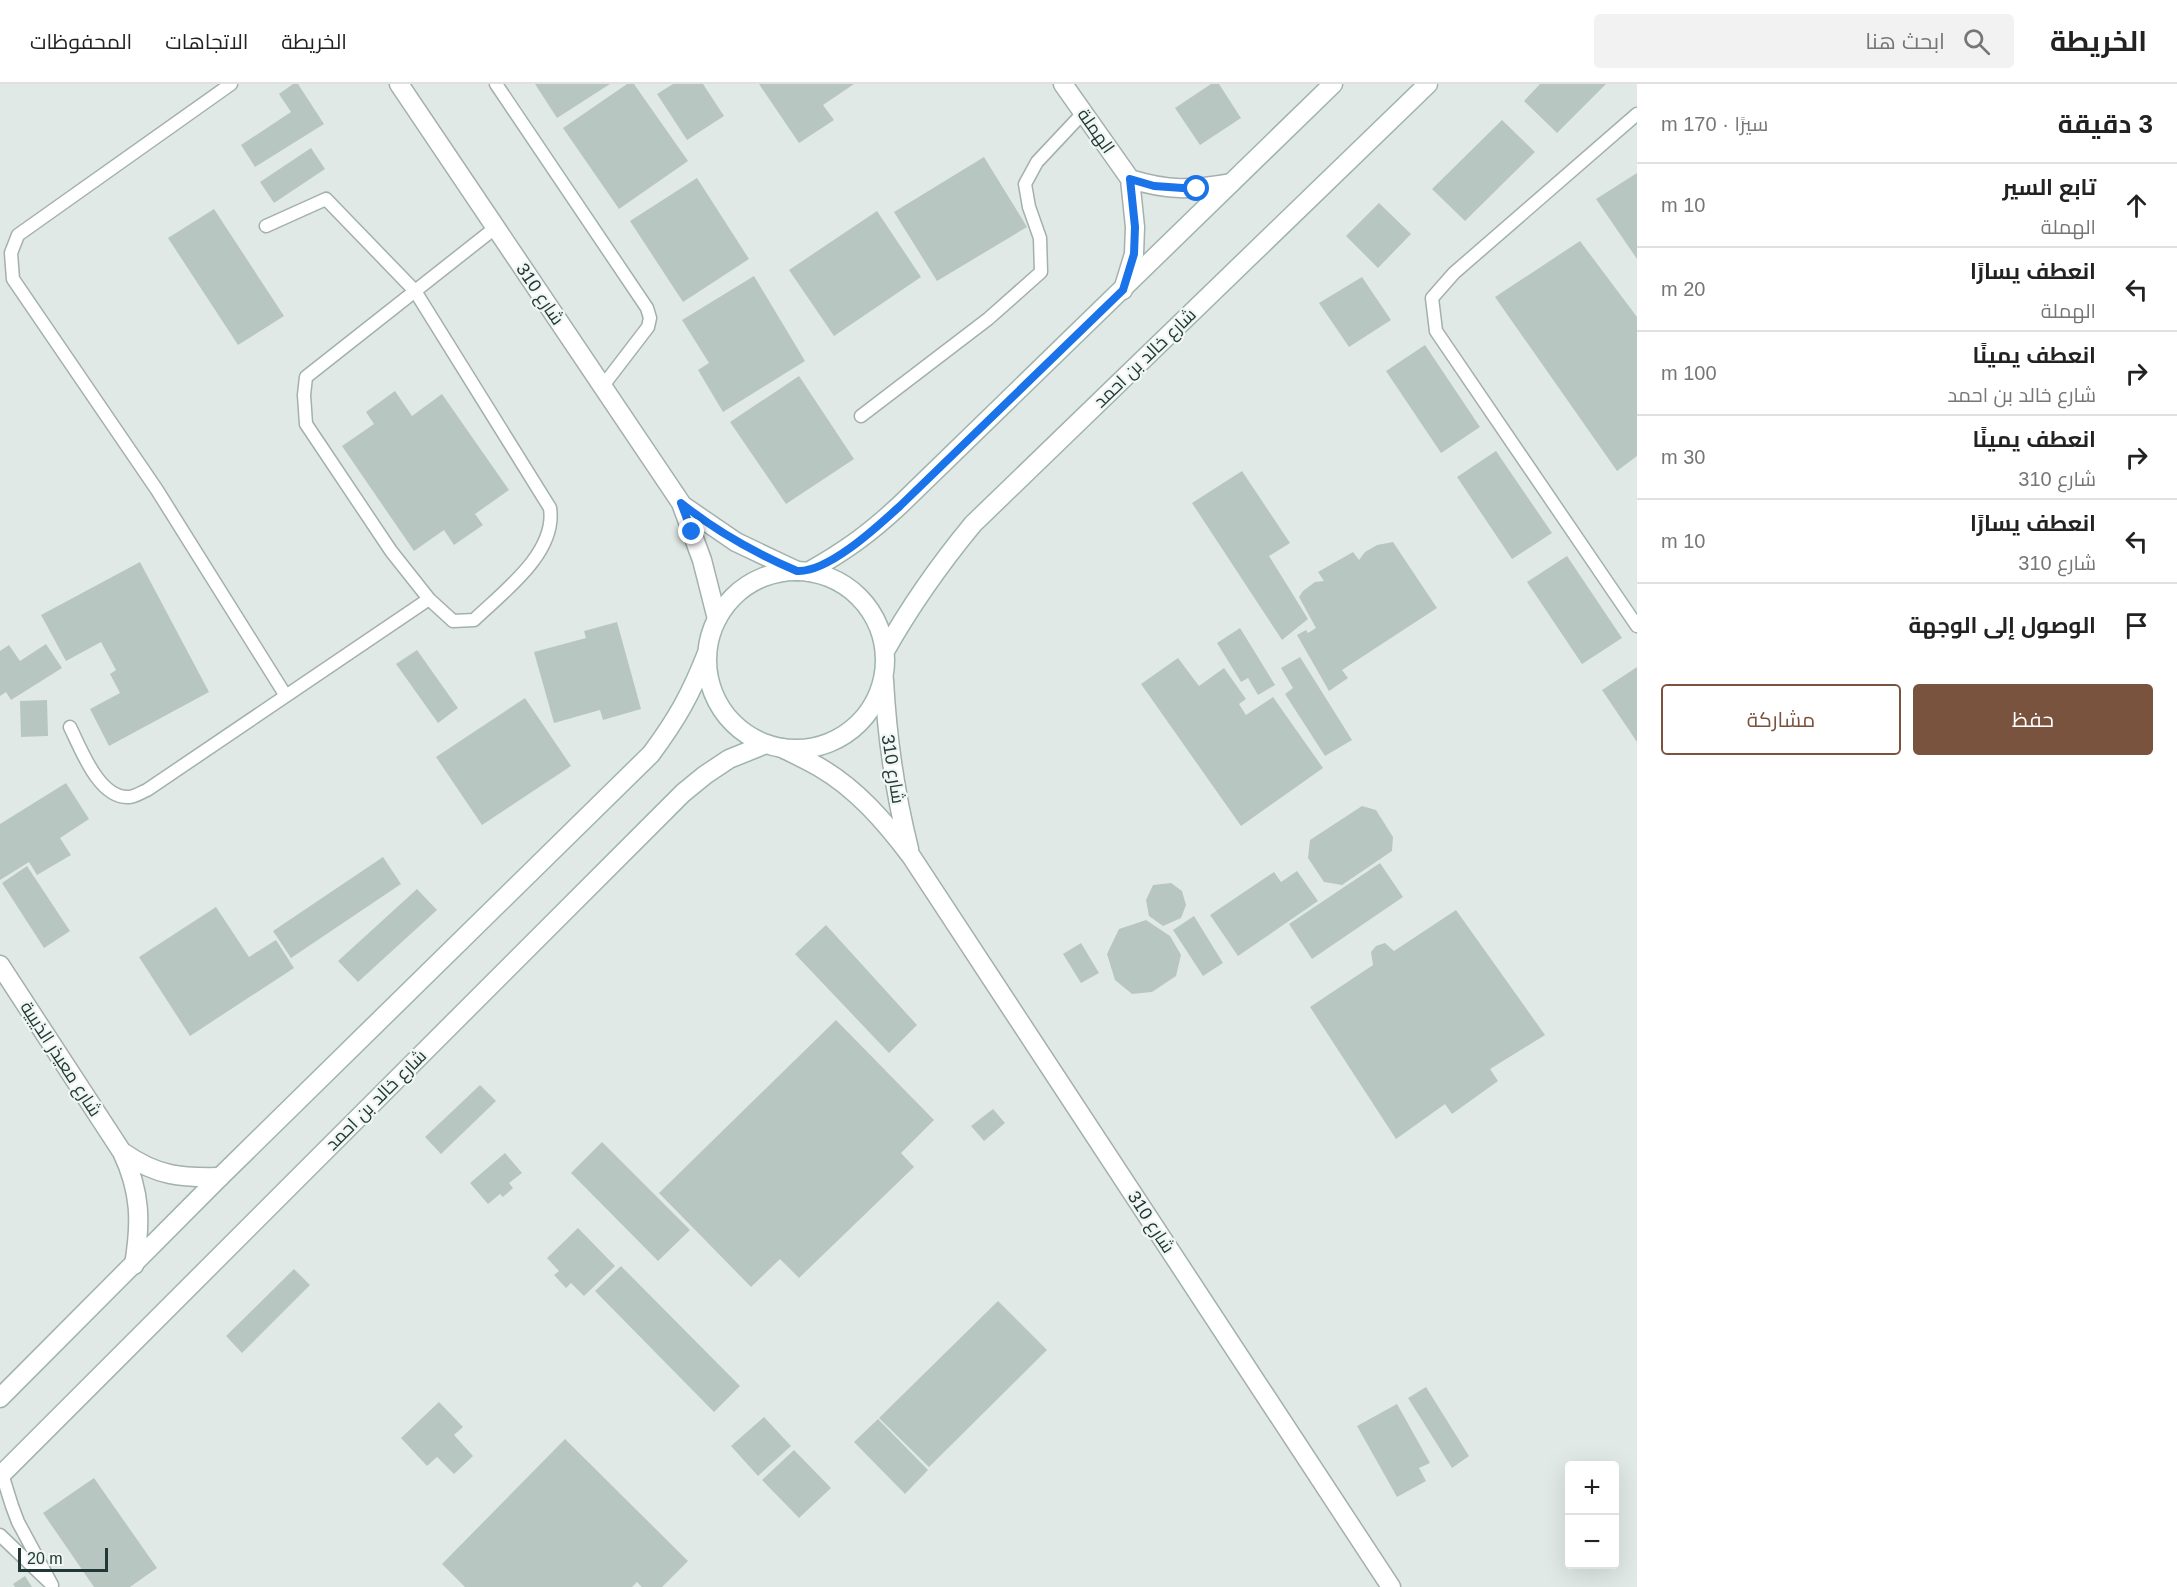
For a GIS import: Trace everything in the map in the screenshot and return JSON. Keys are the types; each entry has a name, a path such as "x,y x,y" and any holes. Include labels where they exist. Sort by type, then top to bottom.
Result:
{"main road":[{"name":"شارع 310","path":"399,84 681,503 702,560 717,618"},
{"name":"الهملة","path":"1063,84 1130,179 1135,227 1134,254 1123,290"},
{"path":"803,572 846,551 873,530 1333,84"},
{"name":"شارع خالد بن احمد","path":"885,651 918,595 973,524 1428,84"},
{"path":"1130,179 1176,189 1197,189 1231,183"},
{"name":"شارع 310","path":"681,503 736,542 803,572"},
{"path":"0,1398 220,1177 651,754 676,721 691,693 707,653 717,618 731,599 751,584 773,574 803,572 831,578 852,590 868,607 880,628 885,651 884,680 873,705 857,726 834,741 808,748 774,746 745,733 728,717 715,698 708,676 707,653"},
{"name":"شارع 310","path":"884,680 892,769 911,856"},
{"name":"شارع 310","path":"774,746 820,767 855,792 885,822 911,856 1391,1587"},
{"name":"شارع خالد بن احمد","path":"1,1475 683,793 729,759 774,746"},
{"name":"شارع معيذر الذيبية","path":"0,965 122,1152 131,1171 139,1208 140,1226 134,1265"},
{"name":"شارع معيذر الذيبية","path":"122,1152 141,1165 159,1173 178,1177 220,1177"}],"lane":[{"path":"231,84 18,235 11,253 12,271 13,279 157,490 286,696"},
{"path":"496,84 647,308 651,318 648,327 602,387"},
{"path":"861,416 988,319 1041,272 1040,238 1029,207 1025,184 1037,162 1083,113"},
{"path":"1637,114 1454,273 1432,298 1436,331 1637,626"},
{"path":"266,226 326,198 415,291 550,508 552,520 549,533 530,566 474,620 453,621 429,599 391,551 306,424 304,395 306,377 415,291 495,228"},
{"path":"70,727 98,779 110,792 129,797 147,790 429,599"},
{"path":"1,1475 18,1522 53,1586"},
{"path":"0,1535 53,1586"}],"building":[{"path":"293,84 298,84 324,124 255,167 241,145 291,112 279,94"},
{"path":"535,84 610,84 557,118"},
{"path":"627,84 634,84 688,161 619,209 563,128"},
{"path":"673,84 703,84 724,116 687,140 657,94"},
{"path":"759,84 854,84 823,105 834,120 799,143"},
{"path":"1211,84 1219,84 1241,118 1200,145 1175,108"},
{"path":"1540,84 1606,84 1557,133 1524,101"},
{"path":"1502,120 1535,152 1465,221 1432,189"},
{"path":"311,148 325,169 274,203 260,182"},
{"path":"984,157 1027,227 937,281 894,212"},
{"path":"1637,173 1637,259 1596,199"},
{"path":"697,178 749,259 683,302 630,221"},
{"path":"1379,203 1411,234 1378,268 1346,236"},
{"path":"214,209 284,316 238,345 168,238"},
{"path":"877,211 921,277 834,336 789,270"},
{"path":"1580,241 1637,317 1637,456 1617,471 1495,297"},
{"path":"754,276 805,361 723,412 698,370 709,363 682,320"},
{"path":"1362,277 1391,320 1349,347 1319,303"},
{"path":"1425,345 1480,427 1441,453 1386,371"},
{"path":"799,376 854,459 786,504 730,422"},
{"path":"395,391 412,416 442,394 509,490 475,514 483,525 454,545 444,530 414,551 342,446 374,424 366,412"},
{"path":"1496,451 1552,533 1512,559 1457,477"},
{"path":"1242,471 1290,543 1269,556 1308,619 1282,640 1192,503"},
{"path":"1393,542 1437,608 1342,670 1348,678 1329,691 1297,635 1306,630 1308,633 1316,628 1299,597 1315,582 1324,581 1318,572 1353,552 1359,560 1365,552 1377,545"},
{"path":"1567,556 1622,638 1582,664 1527,582"},
{"path":"140,562 209,692 109,746 90,709 120,693 110,674 116,670 101,642 66,661 41,615"},
{"path":"617,622 641,709 603,720 600,710 554,723 534,652 586,638 584,631"},
{"path":"1240,628 1275,685 1258,695 1248,678 1241,682 1217,643"},
{"path":"46,644 62,668 11,700 6,692 0,696 0,651 9,645 20,661"},
{"path":"417,650 458,708 438,723 396,664"},
{"path":"1300,657 1352,740 1325,756 1285,694 1293,688 1281,668"},
{"path":"1178,658 1199,686 1224,668 1246,699 1239,704 1246,715 1273,697 1323,768 1241,826 1141,684"},
{"path":"1637,667 1637,742 1602,690"},
{"path":"525,698 571,766 482,825 436,757"},
{"path":"47,700 48,736 21,737 20,701"},
{"path":"66,783 89,819 60,838 71,855 37,875 29,862 0,880 0,824"},
{"path":"1362,806 1376,810 1393,837 1392,851 1342,885 1324,882 1308,858 1310,840"},
{"path":"383,857 401,884 291,958 273,931"},
{"path":"1380,863 1403,897 1312,959 1289,924"},
{"path":"27,866 70,931 44,948 2,883"},
{"path":"1297,871 1318,901 1238,956 1210,915 1274,872 1281,882"},
{"path":"1171,883 1182,891 1186,905 1181,918 1163,926 1149,916 1146,900 1153,885"},
{"path":"417,889 437,910 358,982 338,961"},
{"path":"216,907 249,957 276,940 294,968 190,1036 139,957"},
{"path":"1456,910 1545,1035 1490,1069 1498,1081 1452,1114 1445,1104 1396,1139 1310,1007 1373,965 1371,952 1376,946 1385,943 1394,951"},
{"path":"1194,916 1223,963 1203,976 1173,930"},
{"path":"1146,920 1170,936 1181,955 1176,976 1152,992 1132,994 1115,980 1107,954 1119,929"},
{"path":"826,925 917,1025 889,1053 795,954"},
{"path":"1081,943 1099,973 1081,983 1063,954"},
{"path":"836,1020 934,1120 901,1153 914,1167 799,1278 780,1259 751,1287 659,1193"},
{"path":"480,1085 496,1101 441,1154 425,1137"},
{"path":"993,1109 1005,1123 984,1141 971,1126"},
{"path":"602,1142 690,1230 658,1261 571,1173"},
{"path":"505,1153 522,1173 509,1183 513,1188 503,1197 500,1194 488,1204 470,1183"},
{"path":"578,1228 615,1266 584,1296 571,1283 566,1288 554,1275 559,1271 547,1258"},
{"path":"621,1266 740,1386 714,1412 595,1291"},
{"path":"294,1269 310,1285 242,1353 226,1336"},
{"path":"998,1301 1047,1350 929,1467 879,1418"},
{"path":"1426,1387 1469,1456 1452,1468 1408,1398"},
{"path":"439,1402 463,1427 454,1435 473,1456 454,1474 437,1457 427,1466 401,1438"},
{"path":"1397,1404 1430,1463 1419,1468 1426,1481 1397,1497 1357,1426"},
{"path":"764,1417 791,1446 758,1476 731,1446"},
{"path":"878,1419 928,1470 905,1494 854,1442"},
{"path":"565,1439 688,1561 662,1587 642,1587 637,1582 632,1587 465,1587 442,1564"},
{"path":"794,1450 831,1488 799,1518 762,1480"},
{"path":"94,1478 157,1568 130,1587 94,1587 43,1513"},
{"path":"25,1576 32,1587 15,1587 13,1584"}],"route":[{"path":"692,532 681,503 736,542 797,571 808,572 846,551 900,506 1123,290 1134,254 1134,202 1130,179 1154,186 1197,189"}]}
